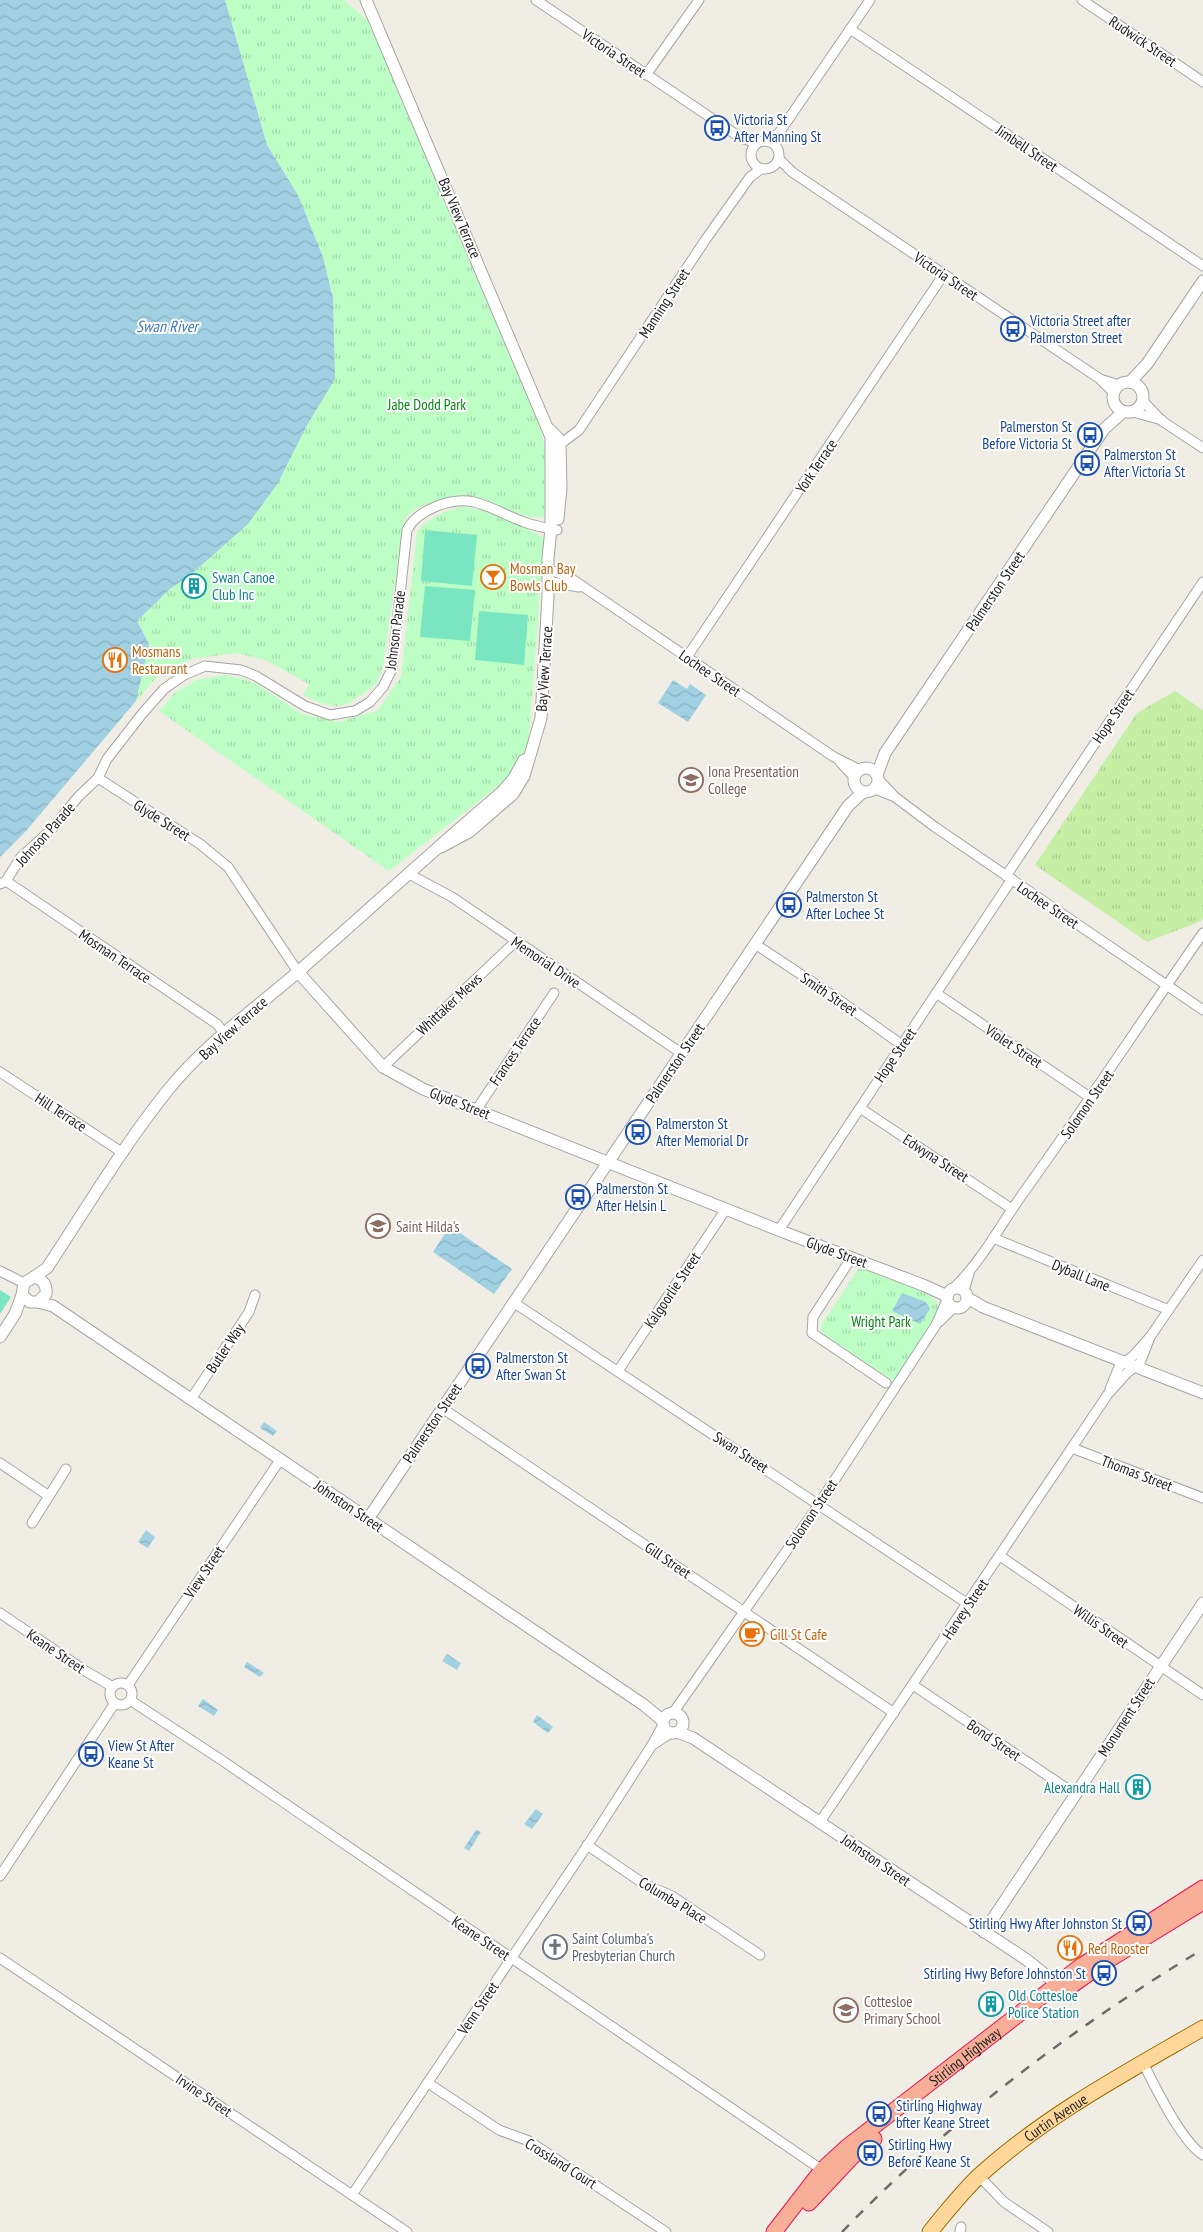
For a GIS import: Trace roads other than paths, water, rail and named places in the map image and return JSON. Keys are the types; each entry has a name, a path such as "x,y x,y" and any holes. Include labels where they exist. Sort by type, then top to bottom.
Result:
{"highway":[{"name":"Stirling Highway","path":"786,2232 847,2147 1087,1962 1203,1888"},
{"name":"Stirling Highway","path":"774,2232 826,2174 852,2157 1069,1987 1203,1902"}],"main road":[{"name":"Curtin Avenue","path":"930,2232 979,2176 1042,2126 1203,2028"}],"street":[{"name":"Victoria Street","path":"536,0 741,138 757,143"},
{"path":"646,75 699,0"},
{"path":"751,156 757,143 767,141 780,133 870,0"},
{"name":"Rudwick Street","path":"1082,0 1203,82"},
{"name":"Bay View Terrace","path":"0,1337 32,1293 123,1153 169,1090 223,1032 298,972 441,847 505,788 521,766 541,718 548,596 555,525 555,444 370,3"},
{"name":"Jimbell Street","path":"850,29 1203,266"},
{"path":"778,154 780,133"},
{"name":"Victoria Street","path":"741,138 751,156 766,169 792,172"},
{"name":"Victoria Street","path":"767,141 792,172 1100,379 1123,390"},
{"name":"Manning Street","path":"555,444 580,430 750,177 766,169 778,154"},
{"name":"Manning Street","path":"750,177 751,156"},
{"name":"York Terrace","path":"687,657 944,274"},
{"name":"Palmerston Street","path":"368,1519 1104,429 1123,390 1147,364 1203,281"},
{"path":"1162,420 1128,412 1115,406 1123,390 1143,401 1162,420 1203,448"},
{"name":"Palmerston Street","path":"1104,429 1128,412 1138,409 1143,401"},
{"name":"Johnson Parade","path":"3,883 21,858 52,829 78,797 98,778 107,759 164,689 184,675 205,666 240,670 256,676 300,703 321,713 338,714 355,711 370,702 383,687 392,669 407,530 412,521 420,514 452,503 472,502 525,522 555,525"},
{"name":"Lochee Street","path":"550,576 569,577 895,797 1009,878 1203,1010"},
{"name":"Hope Street","path":"779,1230 902,1045 1203,582"},
{"name":"Glyde Street","path":"98,778 200,844 228,867 298,972 383,1067 423,1089 478,1109 779,1230 1203,1393"},
{"name":"Memorial Drive","path":"410,874 452,898 681,1053"},
{"name":"Mosman Terrace","path":"3,883 217,1024 223,1032"},
{"name":"Solomon Street","path":"672,1722 682,1700 819,1504 1012,1209 1092,1098 1166,985 1203,933"},
{"name":"Whittaker Mews","path":"383,1067 515,942"},
{"name":"Smith Street","path":"755,944 902,1045"},
{"name":"Frances Terrace","path":"478,1109 554,993"},
{"name":"Violet Street","path":"936,993 1092,1098"},
{"name":"Hill Terrace","path":"0,1072 123,1153"},
{"name":"Edwyna Street","path":"860,1108 1012,1209"},
{"name":"Kalgoorlie Street","path":"618,1370 726,1209"},
{"name":"Dyball Lane","path":"993,1238 1169,1310"},
{"path":"852,1257 813,1317 812,1333 886,1383"},
{"name":"Harvey Street","path":"1108,1394 1118,1367 1134,1355 1150,1337 1203,1260"},
{"name":"Bay View Terrace","path":"32,1293 34,1277 47,1268"},
{"name":"Johnston Street","path":"0,1271 1026,1960 1057,1984"},
{"name":"Butler Way","path":"191,1398 249,1312 255,1295"},
{"name":"Swan Street","path":"513,1302 968,1604"},
{"name":"Harvey Street","path":"820,1822 1108,1394 1127,1372 1135,1367 1145,1353 1150,1337"},
{"name":"Gill Street","path":"442,1408 894,1713"},
{"name":"Thomas Street","path":"1072,1448 1203,1498"},
{"name":"View Street","path":"128,1685 280,1460"},
{"path":"0,1463 49,1496"},
{"path":"32,1522 66,1469"},
{"name":"Willis Street","path":"1000,1556 1203,1695"},
{"name":"Monument Street","path":"984,1932 1203,1603"},
{"name":"Keane Street","path":"0,1613 113,1687"},
{"path":"121,1683 128,1685 132,1694 130,1700 122,1705 115,1703 111,1697 113,1687 121,1683"},
{"name":"Bond Street","path":"913,1685 1075,1794"},
{"name":"Keane Street","path":"130,1700 220,1759 826,2174"},
{"path":"0,1876 115,1703"},
{"name":"Venn Street","path":"352,2195 652,1745 672,1722"},
{"name":"Columba Place","path":"587,1845 644,1884 672,1896 760,1955"},
{"name":"Irvine Street","path":"0,1958 407,2232"},
{"path":"1143,2063 1165,2104 1194,2150 1203,2155"},
{"name":"Crossland Court","path":"428,2083 498,2130 529,2141 666,2232"},
{"path":"979,2176 1004,2202 1048,2232"}],"water":[{"name":"Swan River","path":"0,0 225,0 267,145 298,195 323,257 333,298 335,379 306,427 278,483 248,524 195,571 170,589 137,621 149,644 136,701 26,831 0,857"},
{"path":"673,680 687,689 690,684 706,695 688,722 658,703"},
{"path":"450,1226 512,1269 494,1294 433,1252"},
{"path":"902,1293 926,1302 930,1309 920,1324 892,1311"},
{"path":"264,1422 277,1431 273,1436 260,1428"},
{"path":"146,1530 155,1537 148,1548 138,1542"},
{"path":"447,1654 461,1663 457,1670 442,1661"},
{"path":"247,1662 264,1673 260,1677 244,1667"},
{"path":"203,1699 218,1710 214,1716 198,1706"},
{"path":"537,1715 553,1727 548,1733 533,1722"},
{"path":"536,1809 543,1814 532,1829 524,1824"},
{"path":"476,1830 481,1832 469,1851 464,1848"}],"railway":[{"path":"842,2232 925,2152 1013,2079 1106,2011 1203,1949"}],"place":[{"name":"Victoria St After Manning St","path":"717,128"},
{"name":"Victoria Street after Palmerston Street","path":"1013,329"},
{"name":"Palmerston St Before Victoria St","path":"1090,435"},
{"name":"Palmerston St After Victoria St","path":"1087,463"},
{"name":"Mosman Bay Bowls Club","path":"493,577"},
{"name":"Swan Canoe Club Inc","path":"194,586"},
{"name":"Mosmans Restaurant","path":"115,660"},
{"name":"Iona Presentation College","path":"691,780"},
{"name":"Palmerston St After Lochee St","path":"789,905"},
{"name":"Palmerston St After Memorial Dr","path":"638,1132"},
{"name":"Palmerston St After Helsin L","path":"578,1197"},
{"name":"Saint Hilda's","path":"378,1226"},
{"name":"Palmerston St After Swan St","path":"478,1366"},
{"name":"Gill St Cafe","path":"752,1634"},
{"name":"View St After Keane St","path":"91,1754"},
{"name":"Alexandra Hall","path":"1138,1787"},
{"name":"Stirling Hwy After Johnston St","path":"1139,1923"},
{"name":"Saint Columba's Presbyterian Church","path":"555,1947"},
{"name":"Red Rooster","path":"1070,1948"},
{"name":"Stirling Hwy Before Johnston St","path":"1104,1973"},
{"name":"Old Cottesloe Police Station","path":"991,2004"},
{"name":"Cottesloe Primary School","path":"846,2010"},
{"name":"Stirling Highway bfter Keane Street","path":"879,2114"},
{"name":"Stirling Hwy Before Keane St","path":"870,2153"}],"park label":[{"name":"Jabe Dodd Park","path":"427,404"},
{"name":"Wright Park","path":"881,1321"}]}
